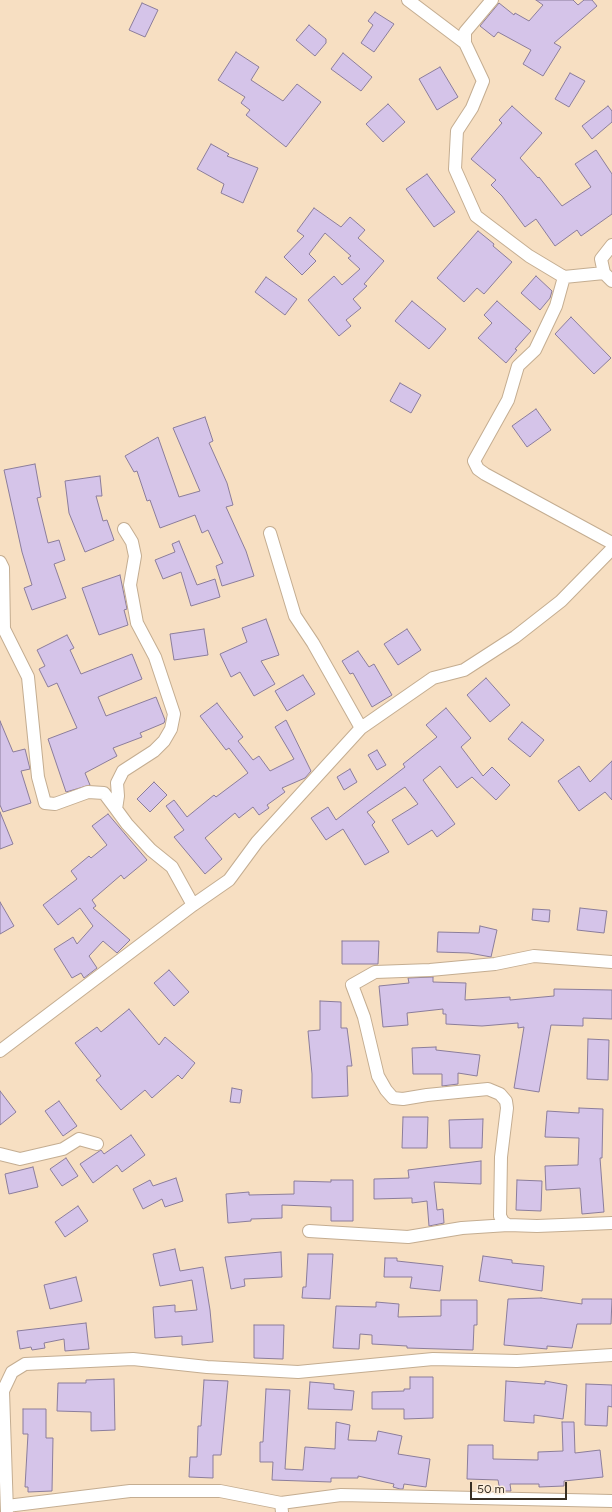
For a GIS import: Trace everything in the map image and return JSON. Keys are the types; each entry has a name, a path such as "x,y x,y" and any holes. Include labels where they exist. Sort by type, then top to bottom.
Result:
{"street":[{"path":"408,0 465,43"},
{"path":"492,0 465,32 465,43 483,81 472,108 457,131 456,169 476,216 529,256 564,276 608,277 601,259 612,244"},
{"path":"564,276 556,306 535,350 518,366 508,400 474,462 478,469 485,474 612,543"},
{"path":"116,809 118,796 117,783 122,771 154,751 164,741 171,729 174,714 155,657 137,622 130,585 135,556 132,542 124,529"},
{"path":"270,534 295,616 313,643 361,728"},
{"path":"0,1051 193,904 229,880 257,842 361,728 433,678 464,670 515,637 561,601 612,549"},
{"path":"0,562 4,568 4,629 28,677 38,777 45,803 55,804 88,792 104,793 127,824 151,850 172,867 193,904"},
{"path":"508,1224 503,1222 500,1216 501,1157 507,1108 506,1101 500,1094 488,1090 427,1095 403,1100 393,1098 386,1090 378,1076 364,1017 352,985 375,972 430,970 496,964 534,956 612,962"},
{"path":"0,1154 20,1159 63,1149 79,1139 97,1144"},
{"path":"309,1231 408,1237 462,1228 508,1224 537,1226 612,1223"},
{"path":"612,1355 517,1361 433,1359 298,1372 207,1368 133,1359 25,1364 12,1372 3,1391 7,1509 130,1491 220,1491 282,1508 341,1495 612,1501"}],"building":[{"path":"536,0 573,0 578,5 584,0 592,0 597,6 554,43 561,47 543,76 523,64 531,50 498,32 494,37 480,26 499,3 514,15 515,13 529,21 543,5"},
{"path":"142,3 158,10 145,37 129,30"},
{"path":"375,12 394,24 374,52 361,43 373,25 368,21"},
{"path":"309,25 326,39 326,43 315,56 296,40"},
{"path":"236,52 259,67 251,80 283,101 297,84 321,102 286,147 246,115 250,110 241,103 245,97 218,80"},
{"path":"343,53 372,77 361,91 331,69"},
{"path":"440,67 458,97 437,110 419,79"},
{"path":"570,73 585,81 569,107 555,99"},
{"path":"388,104 405,122 383,142 366,124"},
{"path":"512,106 542,133 520,158 538,178 539,177 562,206 591,187 575,164 596,150 612,174 612,214 581,236 577,230 555,246 536,219 525,227 502,196 491,185 496,180 471,159 502,123 499,120"},
{"path":"608,106 612,111 612,122 592,139 582,126"},
{"path":"211,144 229,154 227,156 258,168 243,203 221,193 224,184 197,169"},
{"path":"427,174 455,212 434,227 406,189"},
{"path":"314,208 341,227 350,217 365,230 358,238 384,261 364,284 367,286 353,299 361,308 346,320 351,326 339,336 308,300 334,276 342,285 360,269 348,258 351,256 325,233 309,254 316,261 302,275 284,257 304,236 297,231"},
{"path":"478,231 512,262 484,294 477,288 464,302 437,278"},
{"path":"536,276 552,291 550,298 540,310 521,293"},
{"path":"266,277 297,299 285,315 255,292"},
{"path":"412,301 446,329 429,349 395,321"},
{"path":"497,301 531,331 515,349 517,350 506,363 478,338 492,323 484,315"},
{"path":"571,317 611,358 594,374 555,334"},
{"path":"400,383 421,395 411,413 390,401"},
{"path":"536,409 551,430 527,447 512,426"},
{"path":"205,417 213,441 209,443 227,483 233,505 226,507 246,551 254,576 222,586 216,566 223,563 208,530 202,533 195,515 160,528 150,500 147,501 137,471 134,472 125,456 158,437 179,497 200,491 173,428"},
{"path":"35,464 41,497 37,498 48,543 59,540 65,560 54,564 66,598 32,610 24,588 32,585 22,552 4,470"},
{"path":"100,476 102,496 96,496 103,521 107,520 114,540 85,552 69,513 65,481"},
{"path":"179,541 197,585 215,579 220,597 191,606 181,572 163,579 155,560 175,552 172,544"},
{"path":"120,575 127,609 124,610 128,625 99,635 82,588"},
{"path":"266,619 279,655 261,661 275,684 254,696 240,672 231,677 220,654 247,642 242,628"},
{"path":"204,629 208,655 174,660 170,634"},
{"path":"407,629 421,650 398,665 384,644"},
{"path":"67,635 74,648 70,650 81,674 132,654 142,679 98,697 106,716 156,697 165,720 164,723 140,733 142,737 113,748 117,756 85,773 90,785 66,792 48,739 77,728 57,683 48,687 39,669 45,666 37,650"},
{"path":"358,651 369,667 374,664 392,695 372,707 353,673 350,674 342,661"},
{"path":"303,675 315,694 287,711 275,691"},
{"path":"486,678 510,705 490,722 467,695"},
{"path":"217,703 243,737 238,741 253,760 259,756 270,771 294,759 275,727 286,720 311,771 305,778 282,788 285,792 267,805 269,808 259,815 253,807 239,818 235,813 205,838 222,859 205,874 174,837 184,830 166,806 174,800 187,817 214,795 216,797 248,773 229,748 226,750 200,716"},
{"path":"446,708 471,738 461,747 483,776 492,767 510,785 496,800 472,777 457,788 440,766 423,780 455,824 437,837 432,830 408,845 392,820 418,804 405,787 367,812 375,822 372,825 389,852 365,865 343,829 326,840 311,818 328,807 336,820 405,767 403,764 437,737 426,725"},
{"path":"0,721 13,752 25,749 30,769 21,771 31,803 3,812 0,805"},
{"path":"522,722 544,740 530,757 508,739"},
{"path":"377,750 386,765 377,770 368,755"},
{"path":"612,761 612,800 605,792 579,811 558,781 579,766 590,782"},
{"path":"350,769 357,782 344,790 337,777"},
{"path":"154,782 167,795 150,812 137,799"},
{"path":"0,812 13,844 0,849"},
{"path":"108,814 147,860 124,879 121,875 92,900 96,906 93,908 130,940 117,953 103,941 89,956 97,968 84,978 81,973 72,978 54,949 73,937 77,944 93,926 80,908 58,925 43,905 77,879 71,871 89,856 91,858 107,845 92,826"},
{"path":"0,902 14,926 0,934"},
{"path":"580,908 607,911 604,933 577,930"},
{"path":"533,909 550,910 549,922 532,920"},
{"path":"480,926 497,930 491,957 469,953 437,952 438,932 479,933"},
{"path":"342,941 379,941 378,964 342,964"},
{"path":"169,970 189,992 174,1006 154,983"},
{"path":"433,977 433,982 466,983 465,1000 510,997 510,1000 554,996 554,989 612,990 612,1019 583,1018 583,1026 551,1025 539,1092 514,1088 524,1027 518,1028 518,1023 482,1026 446,1024 446,1014 443,1014 443,1009 407,1013 408,1025 383,1027 379,986 409,983 408,978"},
{"path":"320,1001 341,1002 341,1028 347,1028 352,1066 347,1066 348,1096 312,1098 312,1074 308,1031 320,1030"},
{"path":"129,1009 159,1045 165,1037 195,1063 182,1079 178,1075 152,1098 145,1090 121,1110 96,1080 101,1076 75,1043 97,1027 101,1032"},
{"path":"588,1039 609,1040 608,1080 587,1079"},
{"path":"436,1047 436,1050 480,1055 477,1076 458,1073 458,1084 442,1086 442,1074 413,1074 412,1048"},
{"path":"232,1088 242,1090 240,1103 230,1102"},
{"path":"0,1091 16,1112 0,1125"},
{"path":"59,1101 77,1126 63,1136 45,1111"},
{"path":"579,1108 603,1109 602,1158 600,1158 604,1212 582,1214 580,1188 546,1190 545,1166 578,1165 579,1138 545,1137 547,1111 579,1113"},
{"path":"403,1117 428,1117 427,1148 402,1148"},
{"path":"483,1119 482,1148 450,1148 449,1120"},
{"path":"131,1135 145,1155 122,1172 117,1165 93,1183 80,1164 101,1150 104,1154"},
{"path":"66,1158 78,1176 62,1186 50,1169"},
{"path":"481,1161 481,1184 434,1182 437,1210 443,1209 444,1223 429,1226 427,1201 412,1203 412,1198 374,1199 374,1179 409,1178 408,1170"},
{"path":"33,1167 38,1187 9,1194 5,1174"},
{"path":"176,1178 183,1201 165,1207 162,1199 143,1209 133,1189 150,1180 153,1186"},
{"path":"331,1180 353,1180 353,1221 331,1221 331,1207 282,1205 282,1218 251,1219 251,1221 228,1223 226,1194 249,1192 249,1195 294,1194 294,1181 331,1182"},
{"path":"517,1180 542,1181 541,1211 516,1210"},
{"path":"78,1206 88,1221 65,1237 55,1222"},
{"path":"175,1249 180,1271 203,1267 210,1310 213,1342 182,1345 182,1336 155,1338 153,1307 175,1305 175,1312 197,1310 192,1280 160,1286 153,1254"},
{"path":"281,1252 282,1277 244,1279 245,1286 231,1289 225,1257"},
{"path":"308,1254 333,1254 330,1299 302,1298 303,1287 306,1287"},
{"path":"483,1256 512,1260 512,1263 544,1266 542,1291 479,1281"},
{"path":"385,1258 397,1258 397,1261 443,1266 440,1291 410,1288 412,1277 384,1277"},
{"path":"76,1277 82,1301 50,1309 44,1285"},
{"path":"541,1298 582,1304 582,1299 612,1299 611,1324 577,1324 572,1348 547,1346 547,1349 504,1345 508,1299"},
{"path":"441,1300 477,1300 477,1325 474,1325 473,1350 407,1348 407,1346 372,1344 372,1335 360,1334 359,1349 333,1348 336,1306 376,1307 376,1302 399,1304 398,1317 441,1316"},
{"path":"86,1323 89,1349 65,1351 64,1339 44,1343 45,1348 32,1350 31,1347 20,1349 17,1331"},
{"path":"254,1325 284,1325 283,1359 254,1358"},
{"path":"410,1377 433,1377 433,1418 404,1419 404,1409 372,1409 372,1392 404,1391 404,1389 410,1389"},
{"path":"114,1379 115,1430 91,1431 91,1412 57,1411 58,1383 86,1383 86,1380"},
{"path":"204,1380 228,1381 221,1455 213,1455 213,1478 189,1477 190,1457 197,1457 198,1426 201,1426"},
{"path":"506,1381 545,1384 545,1381 567,1385 563,1419 534,1415 534,1423 504,1421"},
{"path":"310,1382 334,1384 334,1389 354,1391 352,1410 308,1409"},
{"path":"586,1384 612,1385 612,1407 608,1406 607,1426 585,1425"},
{"path":"266,1389 290,1390 285,1469 303,1470 305,1447 335,1449 336,1422 350,1425 348,1440 376,1441 378,1431 402,1436 398,1454 430,1459 426,1487 404,1484 403,1489 400,1489 393,1487 394,1484 358,1476 358,1478 331,1478 331,1482 272,1480 273,1462 260,1462 260,1442 263,1442"},
{"path":"23,1409 46,1409 46,1438 53,1438 52,1491 28,1492 28,1487 25,1487 28,1434 23,1434"},
{"path":"562,1422 574,1422 575,1453 600,1450 603,1477 564,1481 564,1486 539,1487 539,1484 510,1484 511,1491 500,1491 498,1480 467,1479 468,1445 493,1445 493,1459 538,1460 538,1452 563,1451"}]}
